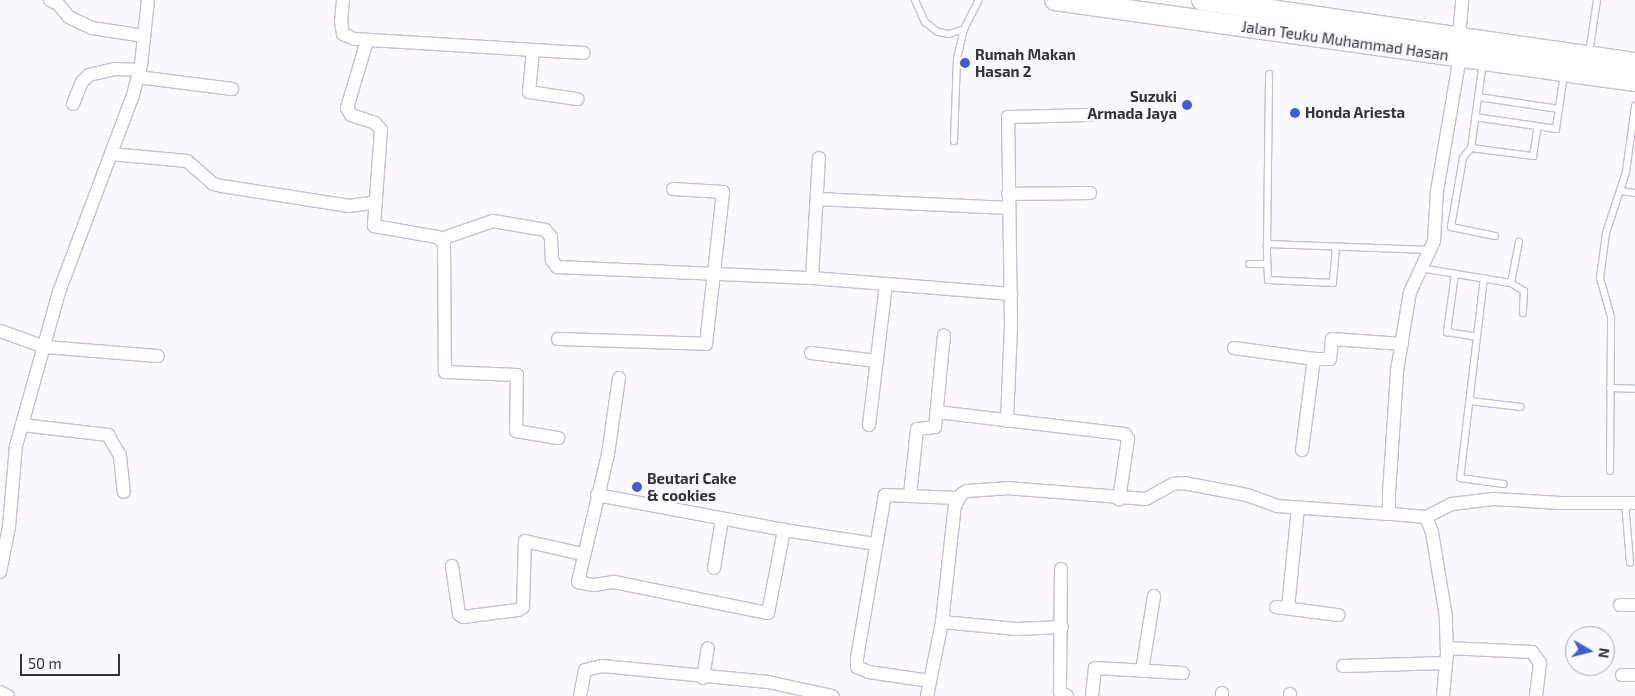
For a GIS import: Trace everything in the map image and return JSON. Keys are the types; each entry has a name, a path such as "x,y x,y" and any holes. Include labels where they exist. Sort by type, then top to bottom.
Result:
{"highway":[{"name":"Jalan Teuku Muhammad Hasan","path":"1054,0 1275,34 1384,47 1459,47 1588,57 1635,63"},
{"name":"Jalan Teuku Muhammad Hasan","path":"1202,0 1254,4 1386,27 1459,47 1483,61 1635,81"},
{"path":"1384,47 1386,27"}],"street":[{"path":"50,0 58,4 69,17 92,28 144,36"},
{"path":"0,572 9,527 16,446 59,292 139,74 148,0"},
{"path":"343,0 341,21 343,34 354,40 584,53"},
{"path":"1389,514 1391,437 1402,344 1410,292 1420,268 1432,250 1443,148 1459,47 1462,0"},
{"path":"367,41 347,108 351,115 376,123 381,130 374,226 441,239 493,221 545,230 551,236 552,260 557,267 812,278 1011,294"},
{"path":"533,50 529,92 577,99"},
{"path":"73,104 82,82 89,75 115,69 232,90"},
{"path":"1007,422 1011,294 1008,208 1009,116 1090,115"},
{"path":"111,154 187,161 212,184 222,186 350,206 376,202"},
{"path":"812,278 819,158"},
{"path":"558,339 706,344 722,192 674,189"},
{"path":"1008,194 1090,193"},
{"path":"817,199 1008,208"},
{"path":"441,239 444,245 445,372 516,375 516,431 558,438"},
{"path":"869,425 886,284"},
{"path":"0,331 45,347 158,356"},
{"path":"910,495 917,429 934,429 944,335"},
{"path":"1234,348 1314,359 1330,359 1332,339 1337,337 1402,344"},
{"path":"811,353 877,361"},
{"path":"1302,450 1314,359"},
{"path":"619,378 608,454 582,554 578,582 594,585 614,582 765,613 771,609 784,530"},
{"path":"936,412 1007,422 1125,434 1128,439 1119,499"},
{"path":"22,425 108,435 120,456 124,492"},
{"path":"930,681 858,667 875,544 885,495 957,498 967,491 992,488 1119,499 1146,499 1173,484 1184,482 1298,508 1426,517 1452,504 1494,499 1561,503 1630,502"},
{"path":"598,495 685,513 875,544"},
{"path":"927,696 942,622 957,498"},
{"path":"1298,508 1282,607 1338,615"},
{"path":"1426,517 1440,569 1447,648 1443,696"},
{"path":"714,568 722,519"},
{"path":"452,566 459,614 463,617 518,610 523,607 525,541 582,554"},
{"path":"1061,569 1060,692 1067,696"},
{"path":"1142,671 1154,596"},
{"path":"1620,605 1635,604"},
{"path":"942,622 1018,629 1062,627"},
{"path":"703,678 708,648"},
{"path":"1447,648 1532,652 1540,664 1536,696"},
{"path":"1343,666 1446,663"},
{"path":"580,696 584,673 591,666 703,678 768,682 832,696"},
{"path":"1092,696 1095,668 1183,674"},
{"path":"1622,675 1635,675"},
{"path":"0,692 8,696"}],"lane":[{"path":"915,0 921,16 932,29 949,34 964,29"},
{"path":"954,141 957,59 964,29 979,0"},
{"path":"1588,57 1597,0"},
{"path":"1483,61 1471,148 1463,158 1451,227 1495,236"},
{"path":"1475,117 1556,129 1565,72"},
{"path":"1269,74 1268,280 1333,283 1336,247"},
{"path":"1478,97 1559,109"},
{"path":"1610,471 1611,308 1600,278 1606,232 1621,191 1635,106"},
{"path":"1471,148 1533,156 1538,126"},
{"path":"1621,191 1635,194"},
{"path":"1512,283 1519,242"},
{"path":"1267,244 1432,250"},
{"path":"1248,264 1267,264"},
{"path":"1420,268 1512,283 1524,291 1523,313"},
{"path":"1455,274 1447,332 1477,338"},
{"path":"1484,278 1460,478 1504,484"},
{"path":"1610,388 1635,389"},
{"path":"1470,401 1521,407"},
{"path":"1630,502 1630,563"}],"place":[{"name":"Rumah Makan Hasan 2","path":"965,63"},
{"name":"Suzuki Armada Jaya","path":"1187,105"},
{"name":"Honda Ariesta","path":"1295,113"},
{"name":"Beutari Cake & cookies","path":"637,487"}]}
